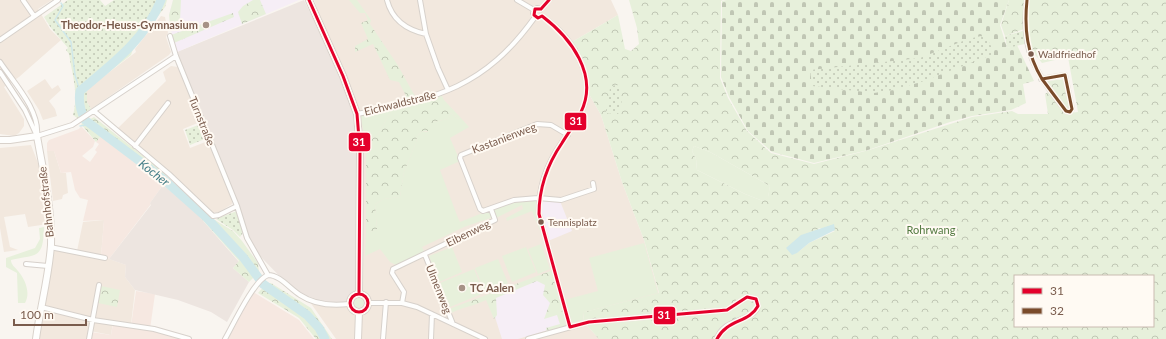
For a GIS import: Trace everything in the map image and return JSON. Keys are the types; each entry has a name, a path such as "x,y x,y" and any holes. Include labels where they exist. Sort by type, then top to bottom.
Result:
{"main road":[{"path":"308,0 343,76 356,114 360,151 359,294"},
{"path":"0,140 37,136"},
{"name":"Bahnhofstraße","path":"36,339 50,247 50,226 44,175 37,136"},
{"path":"359,294 365,296 368,303 365,310 359,312 353,310 349,304 352,296 359,294"},
{"path":"358,339 359,312"}],"street":[{"path":"23,0 34,16"},
{"path":"0,40 58,0"},
{"path":"387,0 388,5 403,26 408,30 426,34"},
{"path":"420,0 426,34 438,68 448,90"},
{"path":"517,0 534,10 537,8 541,9 549,0"},
{"path":"1027,0 1025,30 1031,57 1041,79 1066,111 1070,112 1072,109 1065,75 1041,79"},
{"path":"541,9 543,12 542,16 569,39 580,59 588,90 582,111 568,135 555,153 547,169 538,198 542,228 570,327"},
{"path":"534,10 535,17 539,18 542,16"},
{"name":"Eichwaldstraße","path":"356,114 403,105 448,90 473,78 498,60 519,39 535,17"},
{"name":"Turnstraße","path":"170,36 176,56 237,206 247,238 268,275"},
{"path":"37,136 67,127 81,120 176,56"},
{"name":"Bahnhofstraße","path":"0,62 32,111 38,127 37,136"},
{"name":"Bahnhofstraße","path":"0,72 25,110 37,136"},
{"path":"135,146 168,103"},
{"path":"94,111 169,174 213,216 237,206"},
{"name":"Kastanienweg","path":"491,208 483,211 480,209 460,158 461,155 537,124 551,125 568,135"},
{"name":"Eibenweg","path":"402,303 404,292 392,273 394,269 495,220 491,208 514,200 538,198 567,199 594,189 593,184"},
{"path":"50,247 105,258"},
{"name":"Ulmenweg","path":"425,255 452,324"},
{"path":"26,264 48,266"},
{"path":"225,339 253,291 263,277 268,275 276,277 296,293 311,301 332,305 349,304"},
{"path":"89,339 99,285"},
{"path":"528,339 589,322 727,310 747,297 756,299 758,306 755,312 727,325 721,331 717,339"},
{"path":"383,339 386,302"},
{"path":"368,303 402,303 432,314 485,339"},
{"path":"41,307 93,320 154,329 189,339"},
{"path":"431,339 432,314"}],"shaded area":[{"path":"0,0 52,0 38,9 50,29 61,40 19,77 4,87 24,119 24,126 19,133 14,136 0,134"},
{"name":"Theodor-Heuss-Gymnasium","path":"173,0 299,0 177,52 172,35 169,15"},
{"path":"304,0 350,95 357,114 359,294 351,298 349,304 316,302 293,290 259,255 247,238 177,52"},
{"path":"314,0 611,0 618,15 572,42 581,59 588,82 589,94 601,115 622,182 644,240 659,294 584,312 583,321 599,339 336,339 310,302 350,95"},
{"path":"161,16 165,17 168,33 166,37 171,52 169,55 91,109 87,102 87,89 136,52 135,49"},
{"path":"171,66 178,67 200,122 183,129 190,148 208,141 233,200 232,204 219,212 211,213 117,129 166,81 163,72"},
{"path":"45,79 52,89 58,85 61,90 49,101 55,109 57,116 43,120 39,110 27,91"},
{"path":"81,126 95,141 93,147 82,156 90,162 97,152 95,150 99,144 96,142 101,136 163,185 150,203 151,204 109,259 101,256 104,220 83,221 88,200 80,198 75,190 71,172 61,173 54,151 47,151 47,143 49,140 79,129"},
{"path":"31,145 43,176 48,224 28,227 25,214 4,217 10,247 18,250 4,252 0,228 0,148"},
{"path":"47,151 54,151 61,173 66,173 68,193 63,195 62,199 53,201"},
{"path":"163,185 191,207 239,262 233,268 249,282 227,322 211,312 178,300 135,290 125,277 126,265 109,259 151,205 150,203"},
{"path":"540,201 560,201 572,231 548,241 540,213"},
{"path":"104,220 101,256 126,265 125,277 135,290 131,324 113,322 111,335 90,331 88,339 39,339 55,247 77,251 83,222"},
{"path":"553,271 568,324 518,339 502,339 488,295"},
{"path":"136,291 155,294 150,329 187,339 90,339 91,332 111,335 113,324 131,326"},
{"path":"253,292 299,320 314,339 228,339"}],"green space":[{"path":"68,0 100,0 105,6 114,0 167,0 165,7 133,49 131,55 87,89 87,102 91,109 77,118 73,115 75,107 75,91 69,54 66,50 68,48 44,17"},
{"path":"173,0 181,0 180,21 170,25 169,15"},
{"path":"253,0 260,0 266,14 242,24 238,12 243,6"},
{"path":"349,0 357,0 371,20 370,24 397,64 416,98 398,103 406,96 399,82 390,80 373,44 355,52 355,46 368,39 361,23 368,20 365,13 360,13"},
{"name":"Rohrwang","path":"629,0 723,0 721,1 720,78 728,98 747,131 771,153 814,164 869,150 972,117 1012,111 1018,114 1048,114 1045,94 1050,91 1047,81 1066,79 1070,108 1069,113 1078,112 1068,57 1042,63 1031,50 1025,17 1028,0 1166,0 1166,339 599,339 583,321 584,312 659,293 644,240 622,182 601,115 589,94 588,82 581,59 572,42 618,15 625,49 631,51 639,44 637,28","holes":["694,146 710,152 770,186 768,197 763,201 745,194 697,170 696,159 692,151","819,228 835,231 809,243 797,253"]},
{"path":"1009,0 1026,0 1024,29 1005,36 1001,25"},
{"name":"Waldfriedhof","path":"1009,0 1000,25 1007,48 1017,45 1034,81 1023,84 1026,103 1011,110 972,116 950,122 868,150 814,163 772,152 748,131 729,97 721,77 722,1"},
{"path":"233,13 234,17 174,43 171,35"},
{"path":"1026,30 1029,43 1007,48 1005,36"},
{"path":"981,36 989,41 994,54 921,82 893,90 874,93 812,86 810,70 920,58 968,39"},
{"path":"619,85 622,100 620,111 618,114 606,113 610,86"},
{"path":"441,94 444,100 460,117 458,119 451,113 448,119 433,122 434,131 422,131 417,136 416,143 404,172 400,197 384,199 375,204 377,229 366,234 366,144 378,134 393,108"},
{"path":"393,108 378,134 366,144 360,114"},
{"path":"451,113 458,119 460,117 469,127 450,138 460,161 440,170 458,218 460,222 490,210 493,217 464,227 422,247 425,253 398,266 390,262 380,249 365,256 366,234 377,229 375,204 384,199 400,197 404,172 416,143 417,136 422,131 427,132 433,122 448,119"},
{"path":"94,117 167,175 163,181 210,223 215,220 233,231 258,263 259,272 249,282 233,268 239,261 191,207 101,136 96,142 81,124"},
{"path":"201,124 207,138 190,145 185,130"},
{"path":"694,146 710,152 770,186 768,198 763,201 745,194 697,170 696,159 692,151"},
{"path":"537,199 537,214 543,238 532,211 507,221 506,218 523,209 522,205 496,218 493,209 513,202"},
{"path":"237,211 244,231 240,237 233,230 216,219"},
{"path":"44,227 42,245 37,253 27,257 11,260 12,265 23,278 27,291 27,299 25,303 18,303 17,273 6,267 6,258 35,248 40,239 39,228"},
{"path":"644,243 658,293 584,312 582,323 571,325 564,300 598,291 589,258"},
{"path":"541,244 550,269 538,274 528,249"},
{"path":"452,247 462,272 439,282 429,256"},
{"name":"TC Aalen","path":"526,247 536,272 512,282 502,256"},
{"path":"498,259 508,283 485,293 475,268"},
{"name":"TC Aalen","path":"474,269 484,293 450,307 440,283"},
{"path":"553,270 569,326 547,332 546,328 560,324 557,315 544,319 550,303 543,295 545,285 537,281 496,298 497,315 494,319 486,300 451,313 449,309"},
{"path":"267,283 271,283 311,308 332,339 316,339 299,318 258,293"},
{"path":"101,286 120,290 117,307 98,303"},
{"path":"355,296 361,296 365,300 365,306 361,310 355,310 351,306 351,300"}],"water":[{"path":"834,224 835,230 809,243 797,253 792,255 786,248 801,235"}],"waterway":[{"name":"Kocher","path":"161,0 154,14 137,39 115,61 80,91 80,106 85,120 162,178 207,218 243,257 263,284 307,315 319,328 325,339"},
{"path":"61,3 63,6 55,20 71,42 75,75 80,91"},
{"name":"Kocher","path":"80,126 93,124"}],"transit line":[{"name":"31","path":"309,0 343,76 357,114 360,151 359,294"},
{"name":"31","path":"549,0 541,9 535,9 534,15 538,18 542,16 553,25 572,46 579,58 587,84 586,98 581,112 548,168 542,185 539,204 539,214 570,327 589,322 727,310 747,297 756,299 758,306 754,311 749,316 726,328 717,339"},
{"name":"32","path":"1027,0 1026,31 1030,51 1042,79"},
{"name":"32","path":"1065,75 1072,109 1070,112 1066,111 1042,79 1065,75"},
{"name":"31","path":"355,294 363,294 368,299 368,303 366,310 363,312 355,312 350,307 350,299 355,294"}],"place":[{"name":"Theodor-Heuss-Gymnasium","path":"206,25"},
{"name":"Waldfriedhof","path":"1031,54"},
{"name":"Tennisplatz","path":"541,222"},
{"name":"TC Aalen","path":"462,288"}]}
